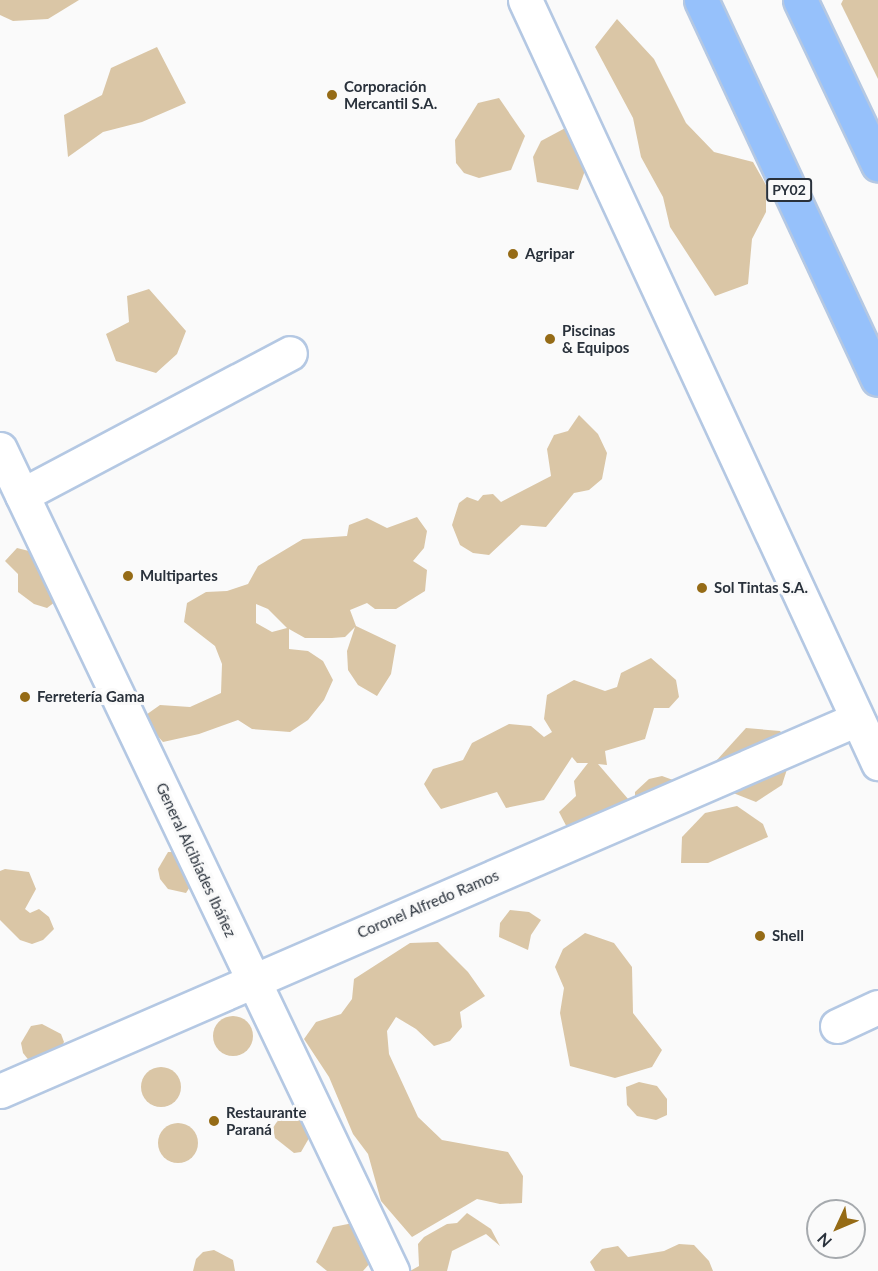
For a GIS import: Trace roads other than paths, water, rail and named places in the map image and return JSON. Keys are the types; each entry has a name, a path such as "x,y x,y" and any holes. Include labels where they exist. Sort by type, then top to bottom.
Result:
{"highway":[{"name":"PY02","path":"701,0 878,379"},
{"path":"800,0 878,164"}],"street":[{"path":"525,0 878,763"},
{"path":"22,495 290,353"},
{"name":"General Alcibíades Ibáñez","path":"0,449 392,1271"},
{"name":"Coronel Alfredo Ramos","path":"0,1091 857,719"},
{"path":"837,1026 878,1007"}],"place":[{"name":"Corporación Mercantil S.A.","path":"332,95"},
{"name":"Agripar","path":"513,254"},
{"name":"Piscinas & Equipos","path":"550,339"},
{"name":"Multipartes","path":"128,576"},
{"name":"Sol Tintas S.A.","path":"702,588"},
{"name":"Ferretería Gama","path":"25,697"},
{"name":"Shell","path":"760,936"},
{"name":"Restaurante Paraná","path":"214,1121"}]}
